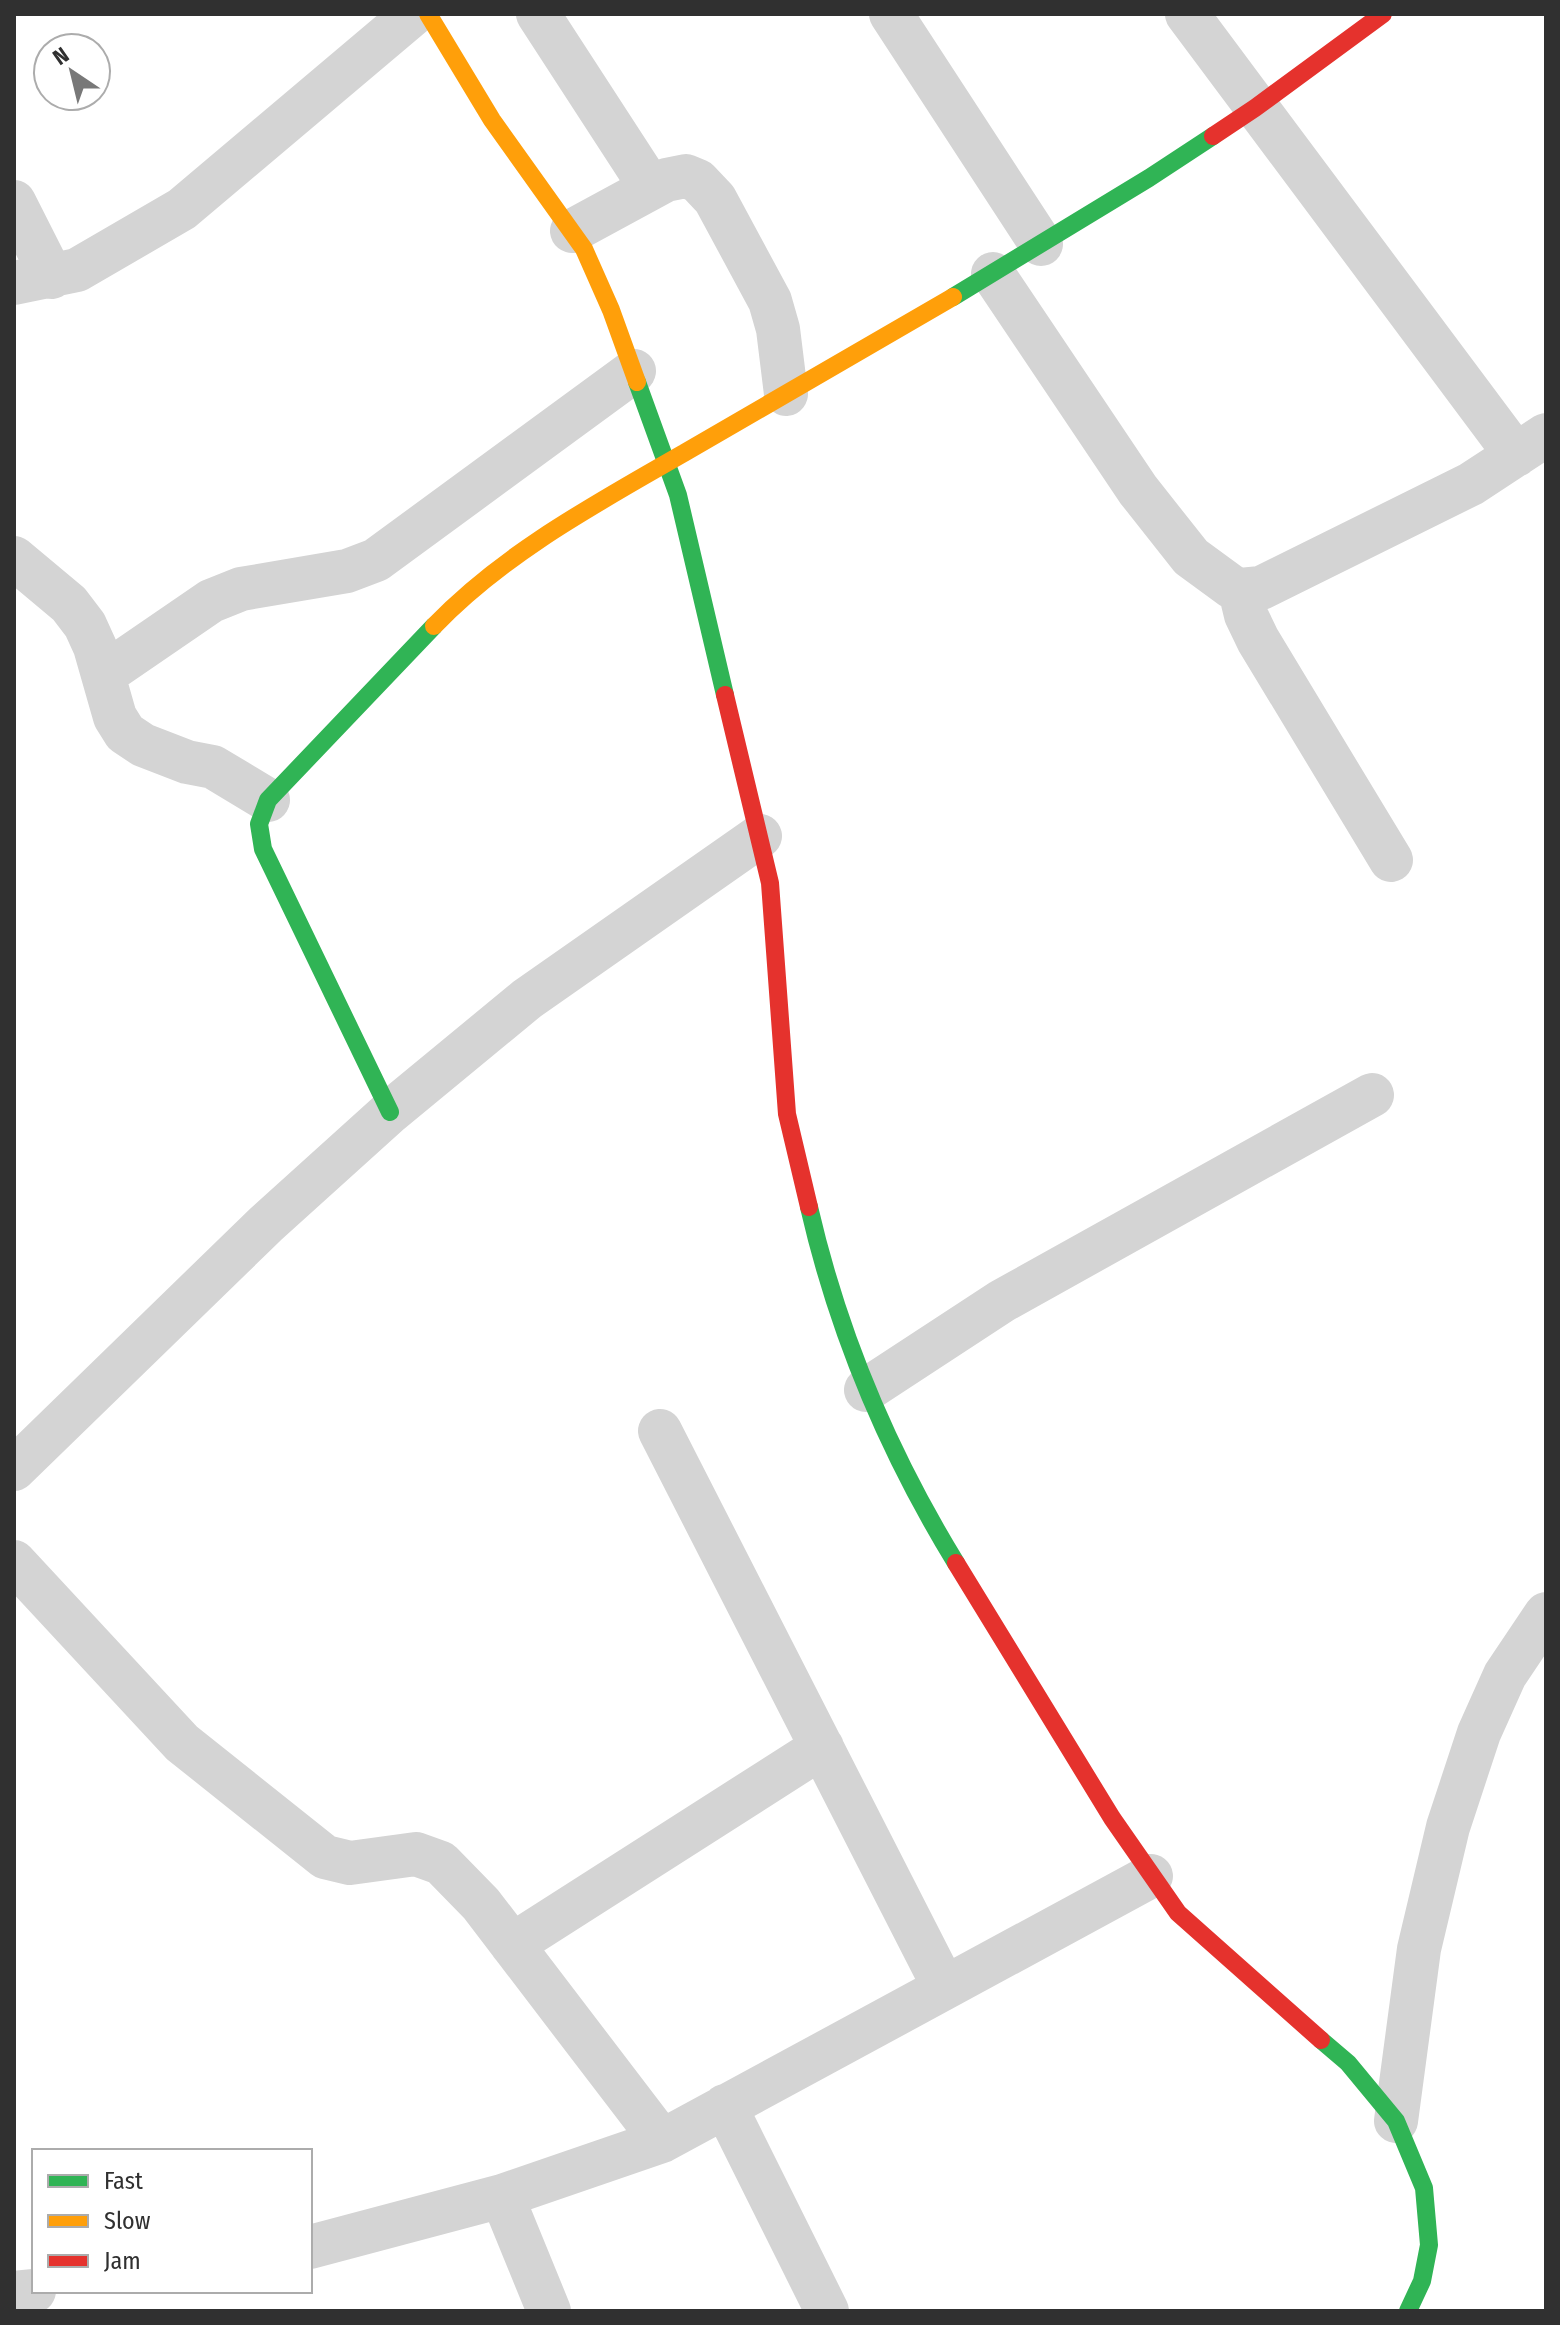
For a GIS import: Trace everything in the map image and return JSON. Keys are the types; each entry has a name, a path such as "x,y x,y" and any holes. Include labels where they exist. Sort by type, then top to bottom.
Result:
{"street":[{"path":"14,202 33,280 77,270 182,209 413,14"},
{"path":"428,14 492,120 584,249 611,310 668,463 770,883 787,1114 816,1238 843,1330 866,1390 923,1509 1112,1818 1151,1876 1178,1913 1348,2063 1396,2121 1424,2188 1429,2245 1422,2281 1408,2311"},
{"path":"538,14 651,188"},
{"path":"891,14 1041,244"},
{"path":"993,274 1138,490 1191,557 1240,590 1261,588 1471,484 1531,445 1255,108 1187,14"},
{"path":"390,1112 263,849 259,824 268,800 455,604 493,572 600,501 993,274 1149,178 1255,108 1383,14"},
{"path":"572,231 666,180 686,176 698,181 715,199 770,301 778,329 786,394"},
{"path":"103,675 211,601 241,589 347,571 376,560 634,371"},
{"path":"14,558 69,604 85,625 95,647 115,717 125,733 143,745 187,762 213,767 268,800"},
{"path":"1240,590 1246,615 1258,640 1391,860"},
{"path":"14,1469 266,1224 390,1112 527,999 760,836"},
{"path":"866,1390 1002,1301 1372,1095"},
{"path":"660,1431 944,1987"},
{"path":"14,1562 182,1743 325,1857 350,1863 416,1854 441,1863 481,1904 662,2141"},
{"path":"1396,2121 1419,1949 1448,1827 1479,1733 1505,1675 1546,1614"},
{"path":"512,1945 822,1747"},
{"path":"312,2246 502,2196 662,2141 1151,1876"},
{"path":"725,2106 827,2311"},
{"path":"502,2196 549,2311"}],"traffic: fast":[{"path":"953,297 1213,136"},
{"path":"637,382 678,495 725,695"},
{"path":"390,1112 263,849 259,824 268,800 434,626"},
{"path":"809,1207 835,1300 868,1391 908,1478 956,1563"},
{"path":"1321,2040 1348,2063 1396,2121 1424,2188 1429,2245 1422,2281 1408,2311"}],"traffic: slow":[{"path":"428,14 492,120 584,249 611,310 637,382"},
{"path":"434,626 490,575 553,531 953,297"}],"traffic: jam":[{"path":"1213,136 1383,14"},
{"path":"725,695 770,883 787,1114 809,1207"},
{"path":"956,1563 1112,1818 1178,1913 1321,2040"}]}
